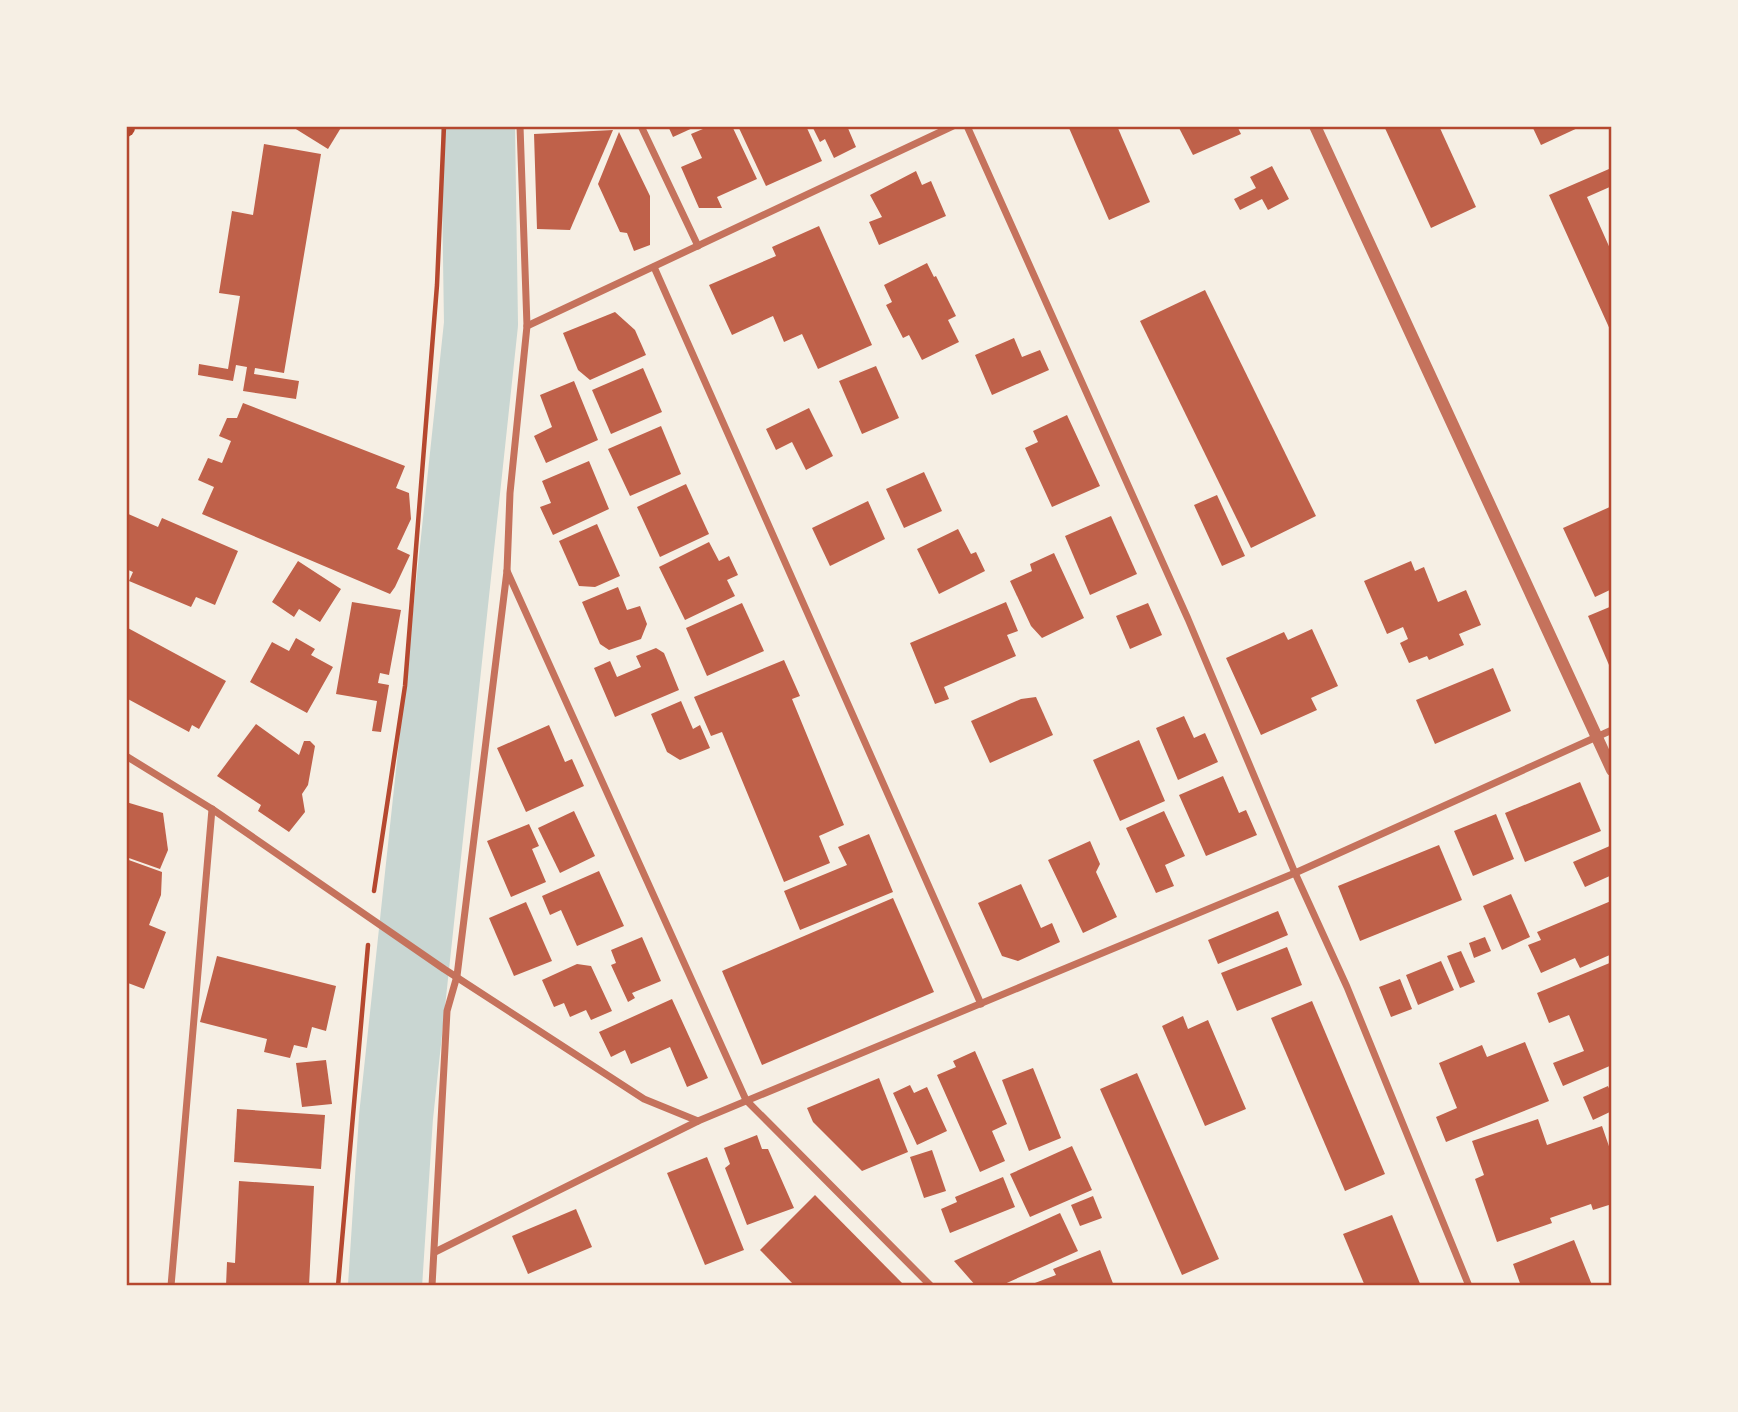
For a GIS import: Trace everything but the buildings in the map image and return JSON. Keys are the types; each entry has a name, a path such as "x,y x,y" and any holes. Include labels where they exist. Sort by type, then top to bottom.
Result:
{"street":[{"path":"432,1286 447,1011 457,976 506,571 510,493 527,327 520,126"},
{"path":"641,126 698,246"},
{"path":"527,327 953,126"},
{"path":"967,126 1182,607 1295,873 1347,987 1469,1286"},
{"path":"1315,126 1612,770"},
{"path":"654,267 981,1004"},
{"path":"506,571 746,1100 931,1286"},
{"path":"435,1252 698,1121 1295,873 1612,730"},
{"path":"126,756 212,809 444,969 644,1099 698,1121"},
{"path":"171,1286 212,809"}],"path":[{"path":"338,1286 370,919 405,686 438,285 444,126"}],"waterway":[{"path":"385,1286 396,1117 481,324 478,126"}]}
